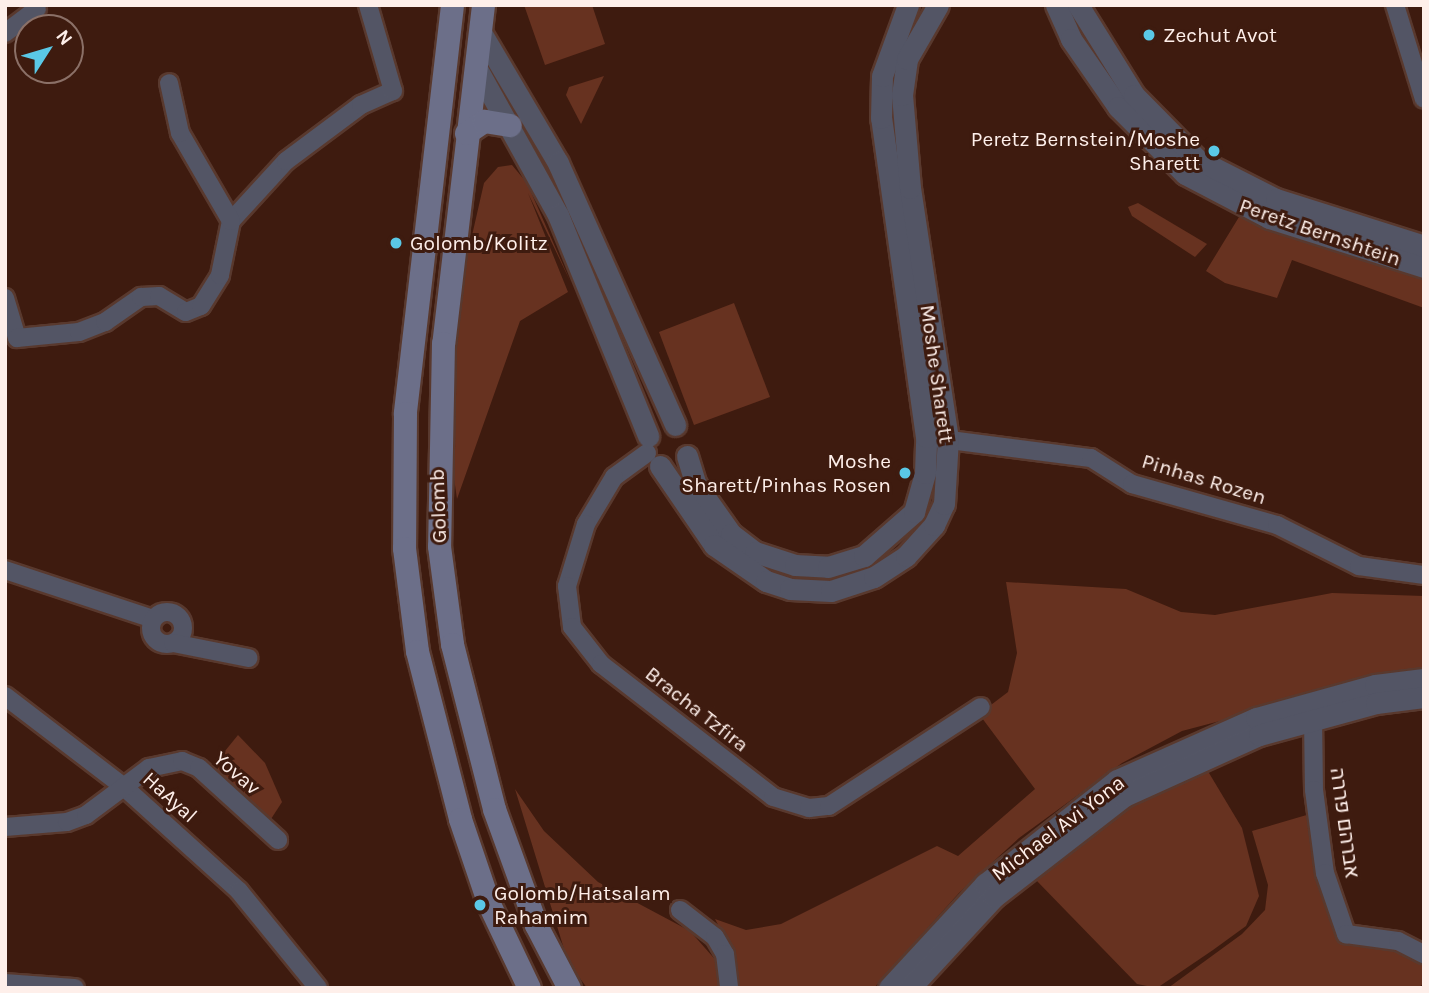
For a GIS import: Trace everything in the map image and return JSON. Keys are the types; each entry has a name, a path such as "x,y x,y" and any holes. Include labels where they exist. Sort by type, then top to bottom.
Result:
{"main road":[{"path":"464,5 480,31"},
{"name":"Golomb","path":"482,5 439,412 443,586 473,735 507,852 536,925 569,988"},
{"name":"Golomb","path":"446,12 405,413 404,548 417,650 457,806 489,904 530,988"},
{"name":"Moshe Sharett","path":"446,12 476,67"},
{"path":"467,133 484,121 510,125"}],"street":[{"path":"5,298 17,338 79,332 106,322 141,297 159,296 186,312 201,306 211,293 231,221 286,161 369,99 393,91 368,5"},
{"name":"Moshe Sharett","path":"687,456 709,506 742,544 795,565 828,566 876,549 914,512 925,473 926,437 881,118 884,64 908,5"},
{"name":"Moshe Sharett","path":"476,67 510,125 594,294 652,452 696,523 724,554 766,581 831,591 889,569 927,535 944,504 948,439 902,113 907,59 938,5"},
{"name":"Peretz Bernshtein","path":"1056,5 1111,97 1185,174 1269,218 1424,267"},
{"name":"Peretz Bernshtein","path":"1078,5 1134,95 1197,159 1276,199 1424,246"},
{"path":"1395,5 1424,99"},
{"path":"5,33 37,9"},
{"path":"480,31 558,163 675,425 689,439 687,456 677,466 652,452 661,425 675,425"},
{"path":"169,83 180,133 231,221"},
{"name":"Pinhas Rozen","path":"926,437 1091,458 1132,484 1277,525 1359,566 1424,575"},
{"name":"Bracha Tzfira","path":"652,452 614,477 586,524 567,586 572,627 601,664 773,797 809,808 829,806 981,707"},
{"path":"5,570 153,619 167,611 181,618 183,634 173,643"},
{"path":"153,619 153,637 249,659"},
{"name":"Michael Avi Yona","path":"889,988 985,884 1117,780 1256,718 1338,693 1424,679"},
{"name":"HaAyal","path":"5,696 124,787 239,891 290,948 318,988"},
{"name":"Michael Avi Yona","path":"913,988 936,956 1041,857 1124,796 1214,753 1313,719 1424,697"},
{"name":"אברהם פררה","path":"1313,719 1314,790 1325,873 1346,934 1398,941 1424,954"},
{"name":"Yovav","path":"5,827 67,822 102,807 124,787 164,761 182,761 199,768 278,840"},
{"path":"680,910 715,937 725,954 729,988"},
{"name":"HaAyal","path":"290,948 308,988"},
{"path":"5,983 75,988"}],"shaded area":[{"path":"524,5 592,5 605,44 545,65"},
{"path":"604,76 581,124 566,95 569,87"},
{"path":"512,165 527,183 571,283 528,193 568,292 520,321 457,499 450,450 460,288 484,183 498,167"},
{"path":"1138,203 1207,244 1195,257 1132,216 1128,207"},
{"path":"1239,217 1424,279 1424,308 1292,260 1277,298 1225,283 1206,271"},
{"path":"734,303 770,397 694,425 659,332"},
{"path":"1006,582 1126,589 1181,612 1215,615 1332,593 1424,596 1424,667 1182,731 1122,763 1019,838 959,893 874,988 734,988 737,961 715,919 746,930 781,924 937,846 958,856 1035,789 979,714 1008,692 1017,653"},
{"path":"238,735 265,763 282,802 271,819 212,767"},
{"path":"1206,768 1242,828 1259,896 1246,926 1213,950 1157,988 1137,984 1035,879 1160,782"},
{"path":"515,789 544,831 598,882 690,931 720,965 721,988 587,988 568,962"},
{"path":"1310,814 1348,943 1383,945 1409,956 1424,964 1424,983 1418,988 1168,988 1242,934 1265,910 1268,885 1252,831"}],"place":[{"name":"Zechut Avot","path":"1149,35"},
{"name":"Peretz Bernstein/Moshe Sharett","path":"1214,151"},
{"name":"Golomb/Kolitz","path":"396,243"},
{"name":"Moshe Sharett/Pinhas Rosen","path":"905,473"},
{"name":"Golomb/Hatsalam Rahamim","path":"480,905"}]}
